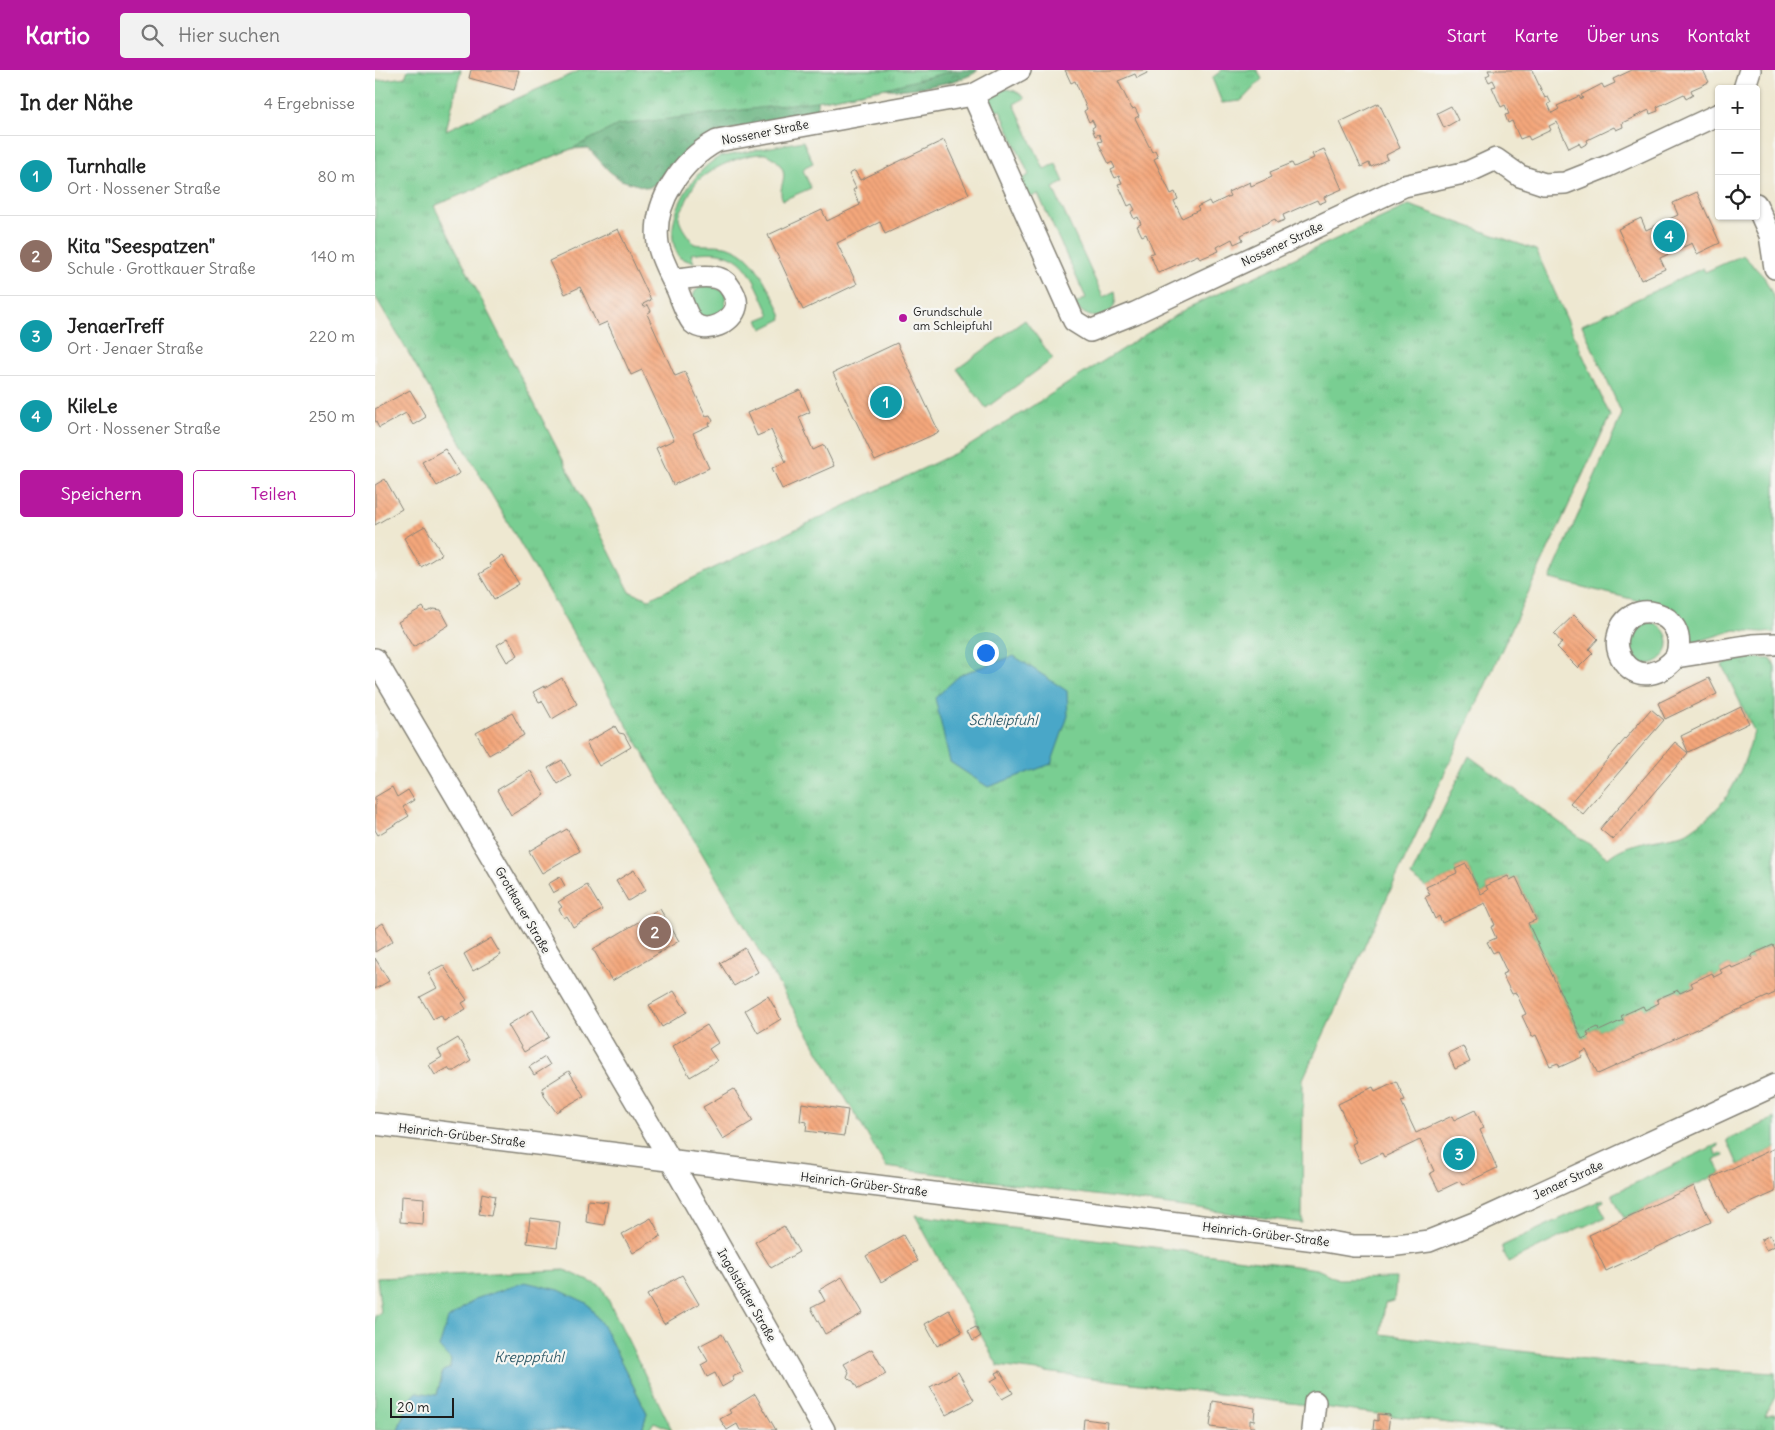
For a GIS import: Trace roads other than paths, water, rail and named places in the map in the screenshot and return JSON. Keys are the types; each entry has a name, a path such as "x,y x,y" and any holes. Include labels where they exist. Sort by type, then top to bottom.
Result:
{"street":[{"name":"Nossener Straße","path":"672,279 659,244 659,222 662,207 670,186 682,170 705,147 717,140 973,95 1021,70"},
{"path":"1745,85 1750,70"},
{"name":"Nossener Straße","path":"973,95 1074,321 1090,331 1135,313 1404,186 1468,172 1496,159 1520,176 1543,184 1565,183 1608,166 1715,117"},
{"path":"1760,213 1770,235 1775,268"},
{"path":"1676,657 1743,646 1775,644"},
{"name":"Grottkauer Straße","path":"375,659 671,1161"},
{"name":"Jenaer Straße","path":"1353,1246 1389,1246 1429,1241 1477,1222 1775,1085"},
{"name":"Heinrich-Grüber-Straße","path":"375,1124 1324,1240 1353,1246"},
{"name":"Ingolstädter Straße","path":"671,1161 824,1430"},
{"path":"1312,1430 1315,1402"}],"water":[{"name":"Schleipfuhl","path":"1014,656 1067,691 1068,716 1051,764 988,787 950,762 935,698 961,674"},
{"name":"Krepppfuhl","path":"525,1282 559,1290 587,1303 603,1326 647,1413 642,1430 398,1430 408,1402 417,1392 437,1395 443,1371 450,1368 451,1360 439,1347 448,1319 475,1299"}],"place":[{"name":"KileLe","path":"1669,236"},
{"name":"Grundschule am Schleipfuhl","path":"903,318"},
{"name":"Turnhalle","path":"886,402"},
{"name":"Kita \"Seespatzen\"","path":"655,932"},
{"name":"JenaerTreff","path":"1459,1154"}]}
